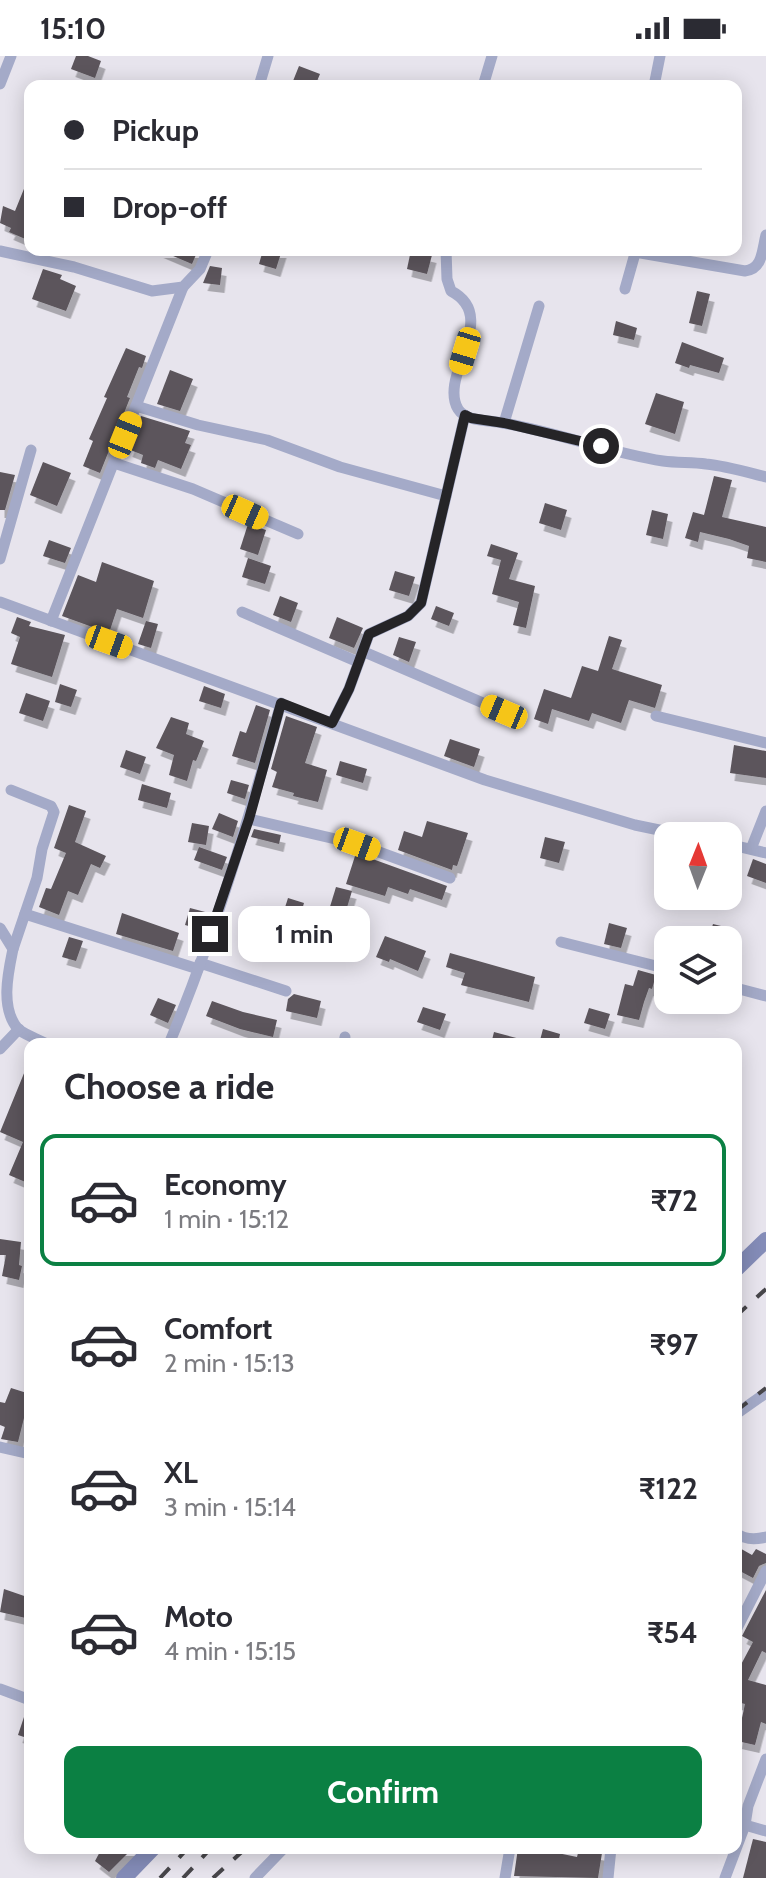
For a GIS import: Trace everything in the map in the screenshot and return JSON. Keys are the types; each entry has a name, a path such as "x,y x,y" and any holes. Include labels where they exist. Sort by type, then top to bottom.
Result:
{"street":[{"path":"0,84 11,56"},
{"path":"261,80 268,56"},
{"path":"485,80 492,56"},
{"path":"655,80 660,56"},
{"path":"663,256 745,271 758,266 766,235"},
{"path":"0,251 74,267 152,291 183,287"},
{"path":"51,621 183,287 200,269 205,256"},
{"path":"443,256 451,291 464,298 471,315 455,400 458,411 471,418 663,461 706,464 766,477"},
{"path":"625,289 635,256"},
{"path":"504,423 539,306"},
{"path":"136,406 198,425 267,440 340,467 446,496"},
{"path":"332,723 349,689 367,639 374,630 408,616 421,603 465,415"},
{"path":"0,559 31,450"},
{"path":"114,463 193,489 298,534"},
{"path":"0,602 485,780 654,829"},
{"path":"242,612 504,712"},
{"path":"171,1038 249,819 281,703"},
{"path":"656,716 766,743"},
{"path":"11,790 53,809 40,868 13,949 6,982 10,1016 19,1029 36,1038"},
{"path":"751,849 766,811"},
{"path":"249,819 357,844 450,878"},
{"path":"742,847 766,853"},
{"path":"25,914 286,991"},
{"path":"0,928 13,949"},
{"path":"561,942 654,965"},
{"path":"742,990 766,996"},
{"path":"0,1049 19,1029"},
{"path":"742,1263 763,1243"},
{"path":"742,1410 766,1393"},
{"path":"0,1447 24,1453"},
{"path":"742,1537 755,1540 766,1537"},
{"path":"742,1618 766,1571"},
{"path":"0,1689 24,1698"},
{"path":"742,1833 748,1806 766,1759"},
{"path":"745,1825 766,1831"},
{"path":"124,1878 147,1854"},
{"path":"255,1878 278,1854"},
{"path":"505,1878 509,1854"},
{"path":"608,1878 610,1854"},
{"path":"725,1878 734,1854"}],"building":[{"path":"76,56 101,61 95,78 71,69"},
{"path":"299,66 320,74 318,80 293,80"},
{"path":"24,189 24,238 9,232 11,228 0,223 3,206 15,211"},
{"path":"173,256 195,256 192,264"},
{"path":"261,256 280,256 276,269 259,264"},
{"path":"410,256 432,256 427,274 407,269"},
{"path":"210,266 222,268 220,285 203,283"},
{"path":"43,269 62,275 60,279 76,286 66,311 32,299"},
{"path":"697,291 710,294 702,326 689,323"},
{"path":"616,321 637,328 634,340 613,335"},
{"path":"682,342 724,358 719,373 675,363"},
{"path":"126,348 146,356 127,397 130,398 100,473 83,466 93,441 89,439 107,398 104,397"},
{"path":"170,370 193,379 180,411 157,404"},
{"path":"656,393 684,402 675,434 645,424"},
{"path":"141,416 190,431 185,443 191,445 181,469 158,460 155,468 141,463 143,455 128,449"},
{"path":"43,462 71,473 57,506 30,495"},
{"path":"0,472 15,475 5,510 0,510"},
{"path":"714,476 732,480 722,517 766,527 766,562 747,558 749,546 729,539 700,532 698,542 685,538 693,512 704,515"},
{"path":"545,503 567,510 561,530 539,523"},
{"path":"652,510 668,514 663,539 646,535"},
{"path":"248,524 266,530 258,555 240,549"},
{"path":"49,540 71,548 65,563 43,556"},
{"path":"491,544 518,553 509,579 535,586 526,628 513,625 519,602 492,594 501,560 487,556"},
{"path":"248,558 271,566 265,584 242,577"},
{"path":"102,562 154,581 143,618 117,609 109,633 62,616 78,575 96,582"},
{"path":"395,571 415,577 409,596 389,590"},
{"path":"280,596 298,603 291,622 273,615"},
{"path":"436,606 454,613 449,626 431,619"},
{"path":"17,617 31,622 29,626 65,635 52,677 11,664 20,637 11,633"},
{"path":"337,617 363,628 354,648 329,638"},
{"path":"146,621 158,624 151,648 138,644"},
{"path":"609,636 622,640 612,669 662,685 655,708 629,700 621,723 592,713 589,721 552,709 548,724 534,719 544,689 571,698 582,666 598,671"},
{"path":"399,637 416,642 409,662 393,655"},
{"path":"60,684 77,690 71,707 55,702"},
{"path":"204,686 225,694 221,708 199,701"},
{"path":"26,693 50,701 43,721 19,713"},
{"path":"256,705 270,710 255,763 232,756 240,731 246,733"},
{"path":"286,716 317,727 305,763 327,770 318,802 272,787 277,772 271,769"},
{"path":"171,717 189,723 186,734 204,741 196,761 193,760 187,781 169,775 174,755 156,748"},
{"path":"450,739 480,749 474,767 444,756"},
{"path":"734,745 766,751 766,778 730,773"},
{"path":"126,750 146,757 140,774 120,767"},
{"path":"340,761 367,769 363,783 336,775"},
{"path":"231,780 249,785 245,799 227,793"},
{"path":"142,784 171,793 167,808 138,800"},
{"path":"69,805 86,811 75,842 106,856 100,868 91,864 78,895 68,891 59,915 39,907 46,888 51,889 66,853 54,848"},
{"path":"219,813 238,821 233,837 212,829"},
{"path":"427,821 468,833 457,866 453,865 452,870 398,850 404,831 422,837"},
{"path":"192,823 209,826 206,845 188,842"},
{"path":"254,829 281,835 279,844 251,837"},
{"path":"545,837 565,842 559,863 540,858"},
{"path":"199,847 227,857 222,870 194,860"},
{"path":"356,853 447,886 442,900 410,889 408,894 388,887 385,896 346,884"},
{"path":"753,859 766,864 766,883 747,876"},
{"path":"336,887 352,891 345,914 329,910"},
{"path":"288,898 304,903 298,924 281,920"},
{"path":"190,908 209,913 203,930 185,925"},
{"path":"122,913 179,933 173,951 116,934"},
{"path":"609,923 627,928 621,948 604,944"},
{"path":"385,936 426,951 418,971 390,959 389,962 376,957"},
{"path":"69,937 83,941 76,961 62,957"},
{"path":"450,953 535,977 529,1002 461,985 465,973 446,967"},
{"path":"638,970 654,974 652,989 649,988 639,1020 617,1015 625,984 633,986"},
{"path":"294,994 321,1001 317,1018 286,1011 288,999"},
{"path":"158,998 176,1005 168,1023 150,1015"},
{"path":"212,1001 277,1020 273,1037 206,1016"},
{"path":"423,1007 446,1014 440,1030 417,1022"},
{"path":"589,1008 610,1014 605,1029 584,1023"},
{"path":"543,1029 560,1034 559,1038 541,1038"},
{"path":"494,1032 516,1038 492,1038"},
{"path":"24,1073 24,1181 9,1175 23,1142 0,1132"},
{"path":"0,1239 21,1242 19,1280 2,1276 6,1255 0,1255"},
{"path":"11,1388 24,1392 24,1418 18,1442 1,1439 5,1427 0,1425 0,1402 5,1403"},
{"path":"742,1549 752,1555 756,1549 766,1554 766,1563 759,1566 753,1578 742,1572"},
{"path":"4,1589 24,1596 24,1618 0,1612"},
{"path":"766,1590 766,1653 762,1651 748,1680 766,1685 766,1724 761,1722 755,1745 742,1742 745,1704 742,1703 742,1663 753,1642 742,1636"},
{"path":"24,1717 24,1737 18,1735"},
{"path":"753,1839 766,1842 766,1878 743,1878"},
{"path":"99,1854 127,1854 109,1872 95,1861"},
{"path":"517,1854 577,1857 578,1854 602,1854 598,1878 514,1876"}],"railway":[{"path":"742,1311 766,1289"},
{"path":"742,1406 766,1388"},
{"path":"160,1878 182,1854"},
{"path":"183,1878 205,1854"},
{"path":"213,1878 239,1854"}],"route":[{"path":"210,934 249,819 281,703 332,723 349,689 369,634 408,616 421,603 465,415 601,446"}]}
